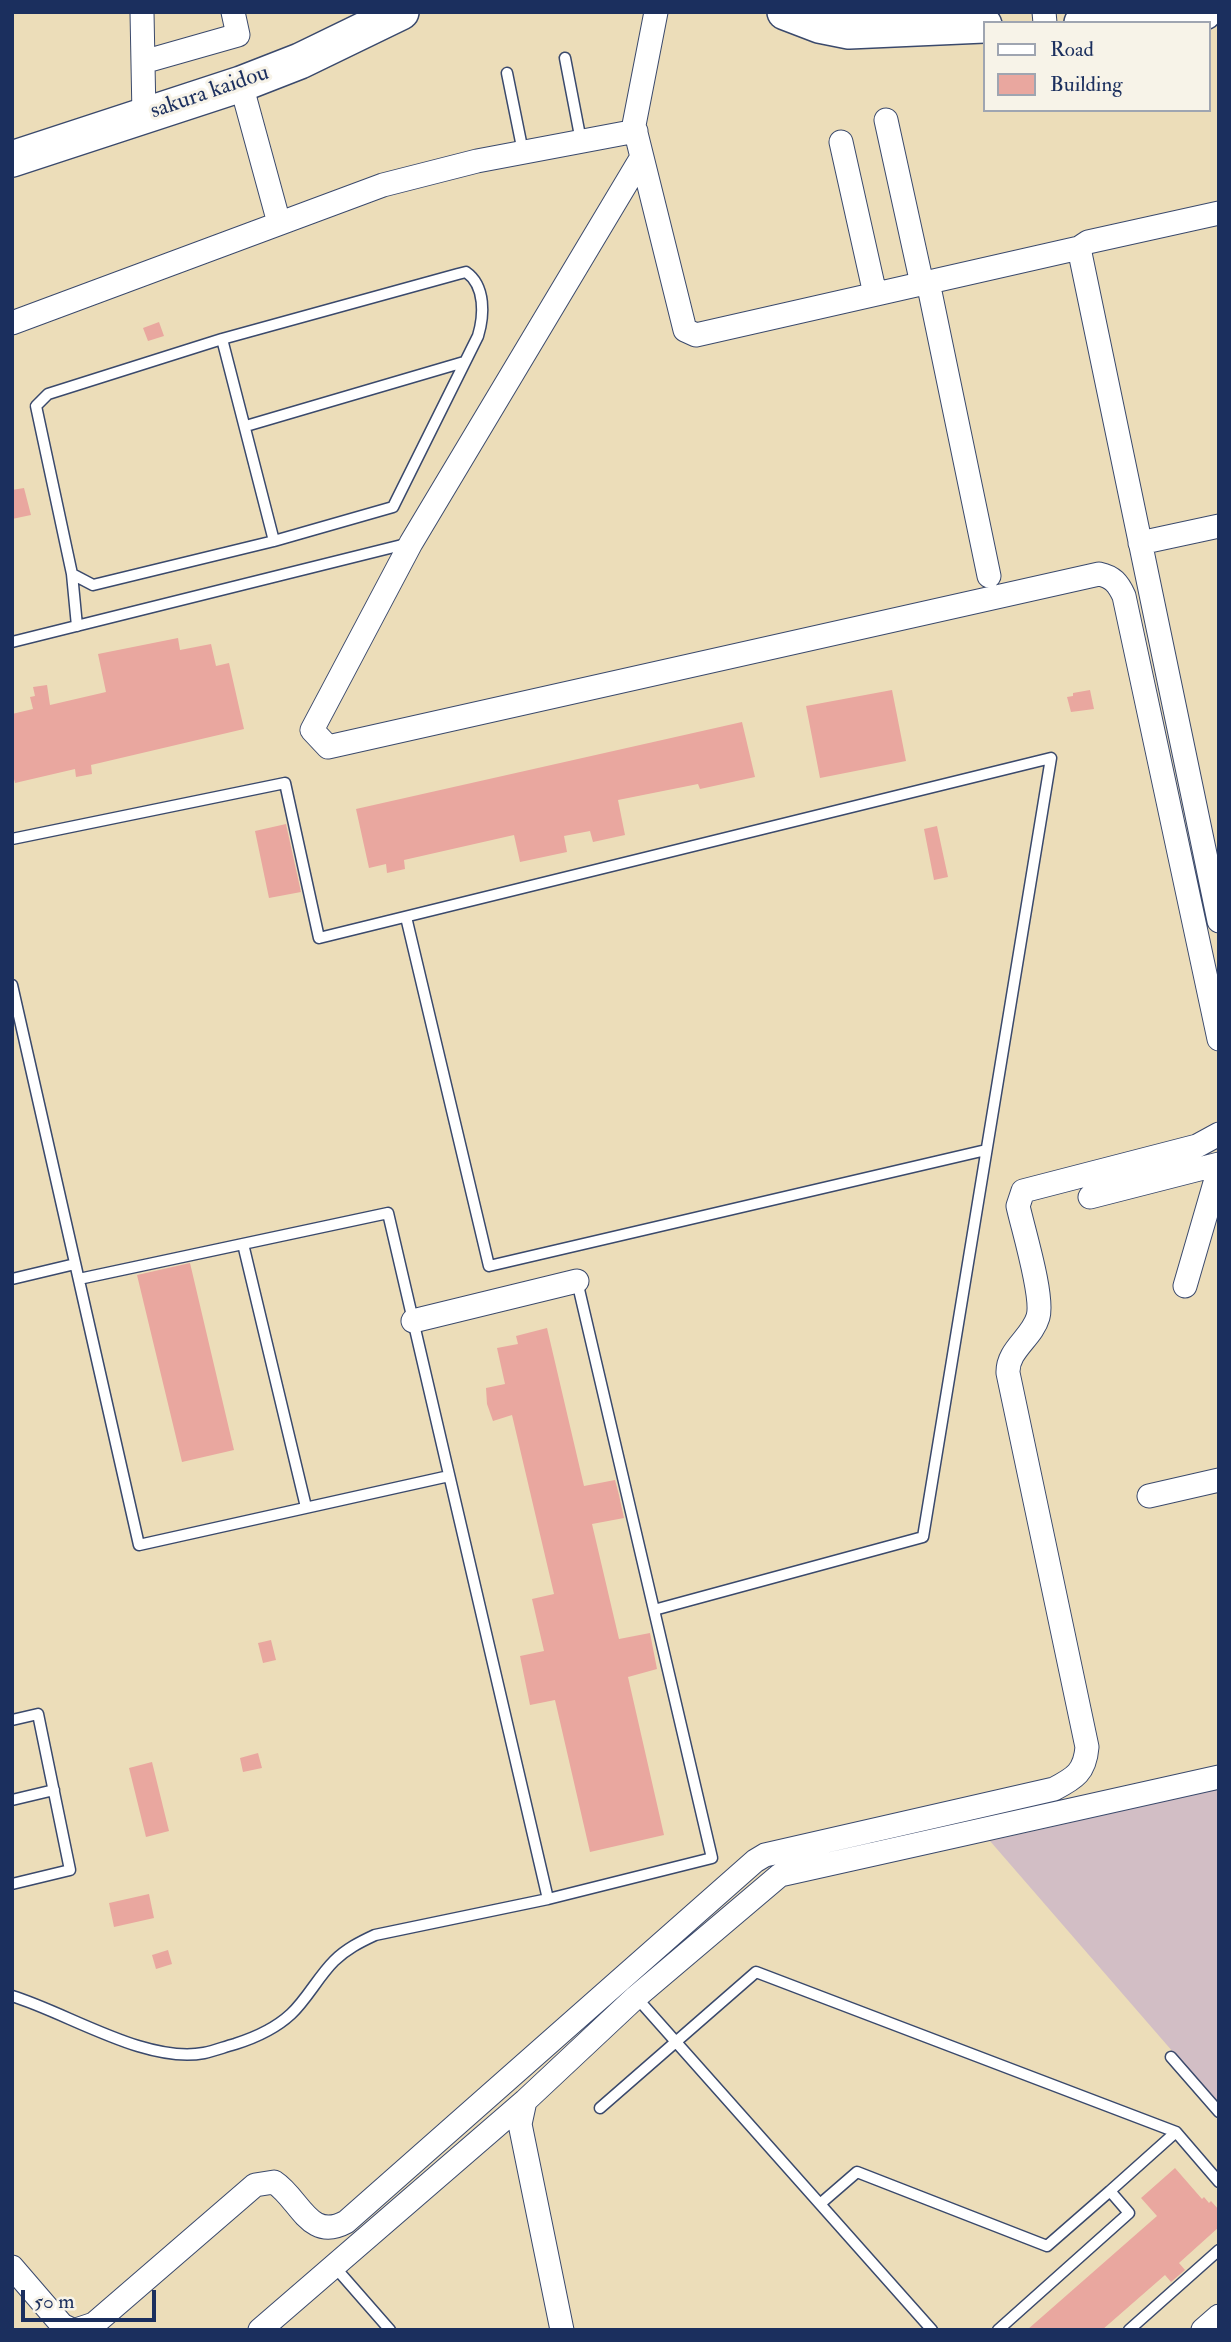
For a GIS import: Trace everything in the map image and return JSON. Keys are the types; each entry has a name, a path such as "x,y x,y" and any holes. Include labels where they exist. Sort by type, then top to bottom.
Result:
{"main road":[{"name":"sakura kaidou","path":"12,159 241,85 300,61 401,12"},
{"path":"785,12 819,19 849,31 867,22 970,21"},
{"path":"1102,19 1204,12"}],"street":[{"path":"142,12 144,116"},
{"path":"143,62 238,35 233,12"},
{"path":"656,12 634,125 685,330 696,335 1079,248 1088,243 1219,213"},
{"path":"241,85 279,223"},
{"path":"886,120 925,283 989,576"},
{"path":"12,323 383,185 477,160 636,131"},
{"path":"841,142 875,294"},
{"path":"642,157 411,543 312,730 328,747 1099,575 1112,577 1124,596 1219,1039"},
{"path":"1079,248 1140,543 1211,848 1219,921"},
{"path":"1140,543 1219,526"},
{"path":"12,2267 62,2325 74,2330 94,2324 255,2185 274,2182 283,2188 314,2224 328,2228 346,2222 755,1861 778,1852 1054,1789 1079,1773 1086,1763 1087,1747 1007,1364 1033,1328 1040,1306 1018,1206 1023,1191 1197,1146 1219,1134"},
{"path":"1090,1197 1219,1166 1185,1286"},
{"path":"413,1321 577,1281"},
{"path":"1149,1496 1219,1480"},
{"path":"260,2330 525,2101 635,1997 780,1875 1219,1777"},
{"path":"525,2101 520,2124 562,2330"},
{"path":"1203,2330 1219,2316"}],"lane":[{"path":"565,58 581,141"},
{"path":"507,73 523,152"},
{"path":"72,574 93,584 274,541 393,507 478,336 483,305 472,277 466,272 222,339 48,394 36,406 72,574 76,626"},
{"path":"222,339 274,541"},
{"path":"246,426 464,362"},
{"path":"12,642 411,543"},
{"path":"12,839 285,782 319,938 1051,758 923,1537 654,1610"},
{"path":"406,917 489,1266 986,1150"},
{"path":"12,985 139,1545 449,1476"},
{"path":"79,1279 388,1213 548,1899"},
{"path":"243,1244 306,1507"},
{"path":"12,1279 75,1264"},
{"path":"12,1996 39,2004 133,2044 167,2052 202,2053 244,2041 279,2022 290,2014 334,1961 352,1946 374,1935 548,1899 712,1858 577,1281"},
{"path":"12,1720 38,1714 70,1870 12,1884"},
{"path":"12,1800 54,1790"},
{"path":"600,2108 756,1972 1176,2132 1219,2182"},
{"path":"635,1997 932,2330"},
{"path":"1171,2057 1219,2112"},
{"path":"820,2204 857,2172 1047,2246 1176,2132"},
{"path":"998,2330 1129,2213 1110,2191"},
{"path":"1129,2330 1219,2250"},
{"path":"334,2266 390,2330"}],"shaded area":[{"path":"1219,1789 1219,2105 990,1841"}],"building":[{"path":"159,322 164,336 148,341 143,328"},
{"path":"24,488 31,515 12,519 12,490"},
{"path":"178,638 180,650 211,644 216,666 229,663 244,729 91,765 92,774 76,777 75,769 15,783 12,771 12,714 33,709 30,697 35,696 33,687 47,685 50,705 106,692 98,654"},
{"path":"892,690 906,761 820,778 806,706"},
{"path":"1090,690 1094,709 1071,712 1067,697"},
{"path":"742,722 755,777 700,789 698,784 618,800 625,835 593,842 590,831 564,836 567,852 520,862 514,835 404,860 405,869 387,873 386,864 369,868 356,809"},
{"path":"286,824 301,892 269,898 255,831"},
{"path":"937,826 948,877 934,880 924,829"},
{"path":"190,1263 234,1450 182,1462 137,1275"},
{"path":"547,1328 584,1486 615,1480 619,1495 624,1518 592,1524 619,1639 650,1633 657,1669 628,1677 664,1835 590,1852 555,1700 530,1705 520,1656 544,1651 532,1599 554,1594 512,1415 493,1421 487,1404 486,1388 505,1384 497,1348 518,1344 516,1336"},
{"path":"271,1640 276,1660 263,1663 258,1643"},
{"path":"258,1753 262,1768 243,1772 240,1758"},
{"path":"152,1762 169,1831 146,1837 129,1768"},
{"path":"149,1894 154,1918 114,1927 109,1903"},
{"path":"168,1950 172,1964 156,1969 152,1955"},
{"path":"1175,2168 1202,2199 1204,2197 1209,2203 1211,2201 1219,2210 1219,2227 1179,2263 1185,2270 1171,2282 1165,2275 1102,2330 1027,2330 1157,2216 1141,2198"}]}
